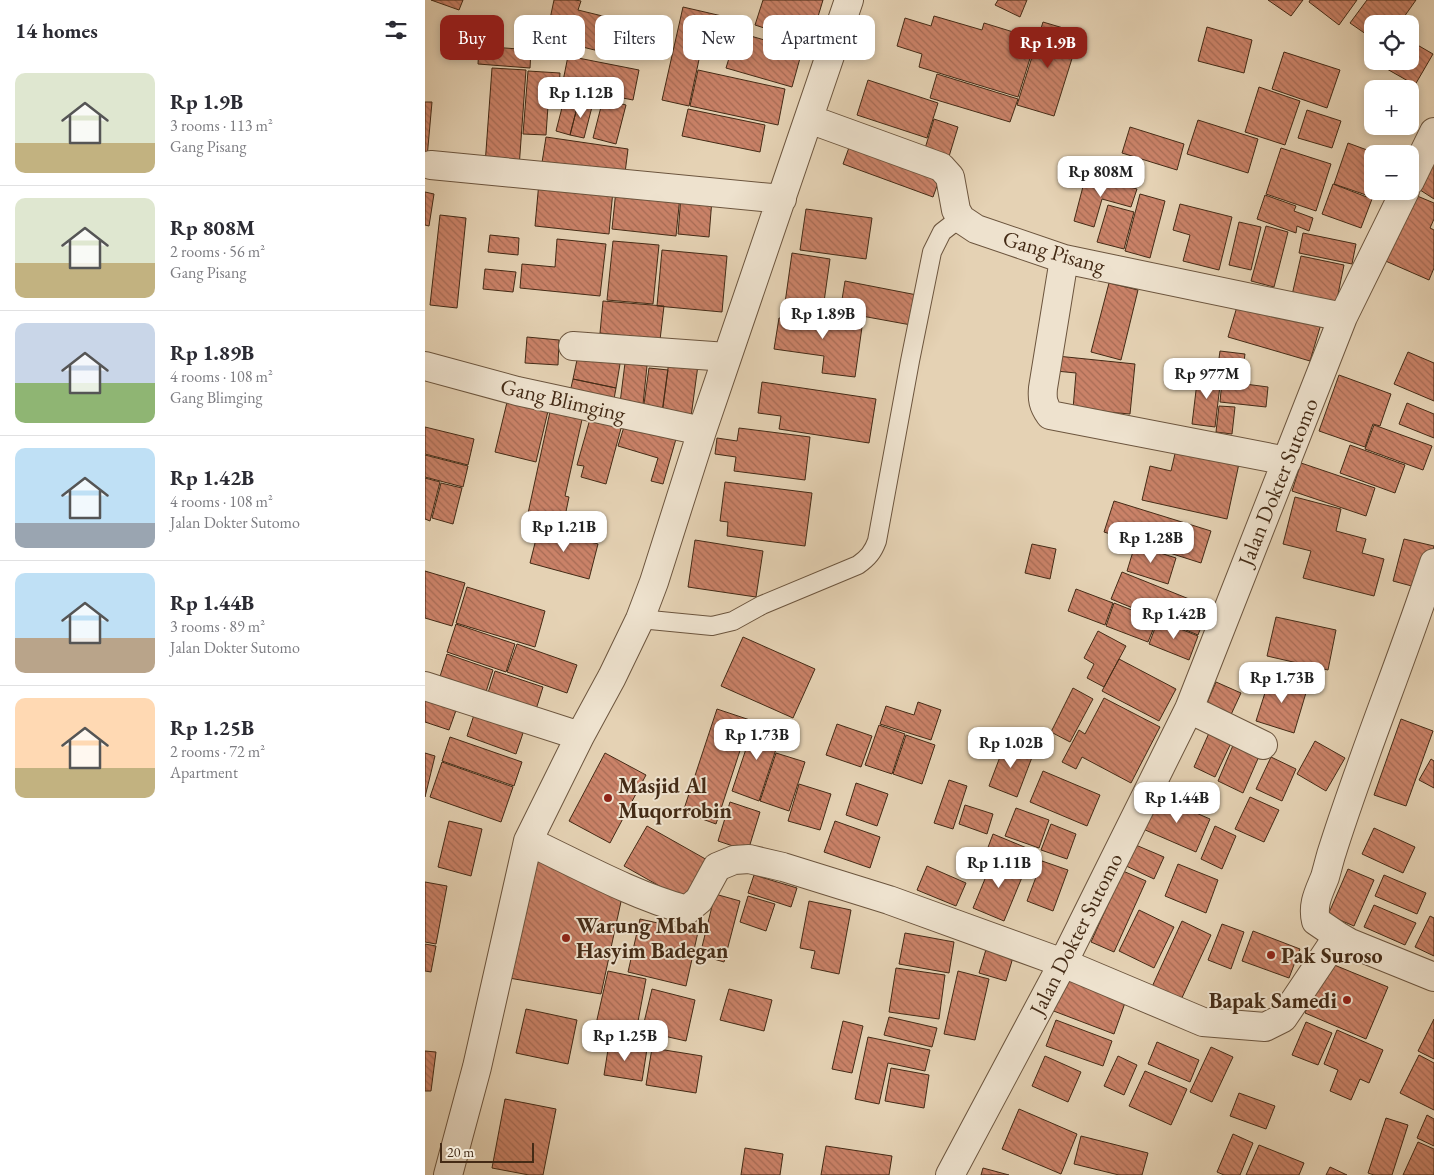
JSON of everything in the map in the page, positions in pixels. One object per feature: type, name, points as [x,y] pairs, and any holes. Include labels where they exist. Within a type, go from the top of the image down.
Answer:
[{"type":"street","points":[[448,1175],[477,1067],[528,841],[640,619],[849,0]]},
{"type":"street","points":[[809,119],[941,167],[950,177],[957,210],[961,219]]},
{"type":"street","points":[[1419,163],[1434,132]]},
{"type":"street","points":[[431,165],[782,199]]},
{"type":"street","name":"Jalan Dokter Sutomo","points":[[949,1175],[1063,963],[1189,709],[1343,317],[1401,200]]},
{"type":"street","name":"Gang Pisang","points":[[961,219],[976,229],[1064,259],[1343,317]]},
{"type":"street","points":[[1064,259],[1043,388],[1042,400],[1044,407],[1050,415],[1287,462]]},
{"type":"street","points":[[573,346],[727,357]]},
{"type":"street","name":"Gang Blimging","points":[[425,366],[517,391],[702,431]]},
{"type":"street","points":[[1434,563],[1349,798],[1314,907],[1316,921],[1338,936],[1350,943],[1434,977]]},
{"type":"street","points":[[425,686],[580,736]]},
{"type":"street","points":[[1189,709],[1263,745]]},
{"type":"street","points":[[528,841],[641,894],[687,910],[699,900],[717,867],[734,860],[749,859],[783,867],[889,900],[1063,963],[1203,1022],[1265,1027],[1283,1018],[1338,936]]},
{"type":"lane","points":[[640,619],[712,626],[733,622],[762,605],[858,565],[874,551],[932,252],[942,232],[961,219]]},
{"type":"building","points":[[431,0],[463,0],[459,10]]},
{"type":"building","points":[[554,0],[581,1],[578,10],[598,15],[595,15],[595,50],[585,48],[585,15],[551,15]]},
{"type":"building","points":[[763,0],[823,0],[818,15],[763,15],[763,28],[755,25]]},
{"type":"building","points":[[998,0],[1027,0],[1020,17],[995,5]]},
{"type":"building","points":[[1268,0],[1303,0],[1291,16]]},
{"type":"building","points":[[1310,0],[1357,0],[1339,25],[1309,2]]},
{"type":"building","points":[[1367,0],[1416,0],[1405,15],[1364,15],[1364,33],[1350,23]]},
{"type":"building","points":[[683,7],[718,15],[683,15],[683,60],[699,60],[689,106],[662,100],[671,60],[673,60],[673,51]]},
{"type":"building","points":[[934,16],[982,30],[984,23],[1036,39],[1018,97],[919,67],[922,54],[897,46],[905,18],[931,26]]},
{"type":"building","points":[[1043,22],[1080,33],[1054,116],[1017,105]]},
{"type":"building","points":[[1207,27],[1252,40],[1244,73],[1198,61]]},
{"type":"building","points":[[753,37],[763,40],[763,60],[800,60],[792,87],[726,68],[728,60],[753,60]]},
{"type":"building","points":[[1419,46],[1433,54],[1418,80],[1406,80],[1389,70],[1419,70]]},
{"type":"building","points":[[504,48],[514,49],[514,60],[530,60],[530,68],[478,64],[478,60],[504,60]]},
{"type":"building","points":[[1284,52],[1340,70],[1327,108],[1272,89]]},
{"type":"building","points":[[585,59],[639,70],[633,100],[562,86],[567,60]]},
{"type":"building","points":[[492,68],[526,70],[519,168],[485,165]]},
{"type":"building","points":[[698,70],[785,89],[778,125],[690,106]]},
{"type":"building","points":[[528,71],[560,73],[558,106],[548,106],[546,135],[523,134]]},
{"type":"building","points":[[937,74],[1018,99],[1010,122],[930,98]]},
{"type":"building","points":[[868,80],[938,103],[927,138],[857,115]]},
{"type":"building","points":[[1259,87],[1300,101],[1285,145],[1245,132]]},
{"type":"building","points":[[565,96],[579,100],[570,135],[556,131]]},
{"type":"building","points":[[603,99],[626,105],[616,144],[593,138]]},
{"type":"building","points":[[579,100],[593,103],[584,138],[570,135]]},
{"type":"building","points":[[425,102],[432,102],[427,158],[425,158]]},
{"type":"building","points":[[688,109],[765,125],[760,152],[682,136]]},
{"type":"building","points":[[1307,110],[1341,121],[1332,148],[1298,138]]},
{"type":"building","points":[[934,119],[958,127],[947,163],[923,155]]},
{"type":"building","points":[[1198,120],[1258,139],[1248,173],[1187,154]]},
{"type":"building","points":[[1130,127],[1184,144],[1177,170],[1122,153]]},
{"type":"building","points":[[546,137],[628,149],[624,181],[541,169]]},
{"type":"building","points":[[851,142],[941,175],[933,197],[843,164]]},
{"type":"building","points":[[1348,143],[1364,149],[1364,194],[1334,184]]},
{"type":"building","points":[[1281,148],[1331,164],[1316,211],[1266,194]]},
{"type":"building","points":[[1434,155],[1434,199],[1419,189],[1419,178]]},
{"type":"building","points":[[1086,175],[1137,189],[1131,207],[1102,199],[1094,227],[1074,221]]},
{"type":"building","points":[[539,182],[613,190],[609,234],[535,226]]},
{"type":"building","points":[[1333,184],[1364,196],[1364,200],[1372,200],[1361,228],[1322,214]]},
{"type":"building","points":[[616,190],[680,196],[676,236],[612,229]]},
{"type":"building","points":[[425,192],[434,194],[429,226],[425,225]]},
{"type":"building","points":[[1140,194],[1165,201],[1150,258],[1125,251]]},
{"type":"building","points":[[1265,195],[1296,206],[1294,211],[1313,218],[1309,231],[1297,226],[1296,233],[1257,219]]},
{"type":"building","points":[[681,196],[712,199],[709,237],[678,234]]},
{"type":"building","points":[[1419,197],[1434,203],[1434,219],[1430,228],[1434,230],[1434,268],[1429,280],[1381,259],[1407,200],[1419,200]]},
{"type":"building","points":[[1180,204],[1232,217],[1219,270],[1183,261],[1190,235],[1173,230]]},
{"type":"building","points":[[1108,205],[1134,212],[1124,249],[1097,242]]},
{"type":"building","points":[[806,209],[872,218],[866,259],[800,250]]},
{"type":"building","points":[[440,215],[466,218],[457,308],[430,305]]},
{"type":"building","points":[[1239,222],[1261,227],[1251,270],[1229,265]]},
{"type":"building","points":[[1266,226],[1288,232],[1274,287],[1251,281]]},
{"type":"building","points":[[1303,233],[1356,244],[1352,264],[1299,253]]},
{"type":"building","points":[[490,235],[519,238],[518,255],[488,252]]},
{"type":"building","points":[[557,239],[606,244],[600,296],[520,288],[522,264],[555,267]]},
{"type":"building","points":[[613,241],[659,245],[653,304],[607,300]]},
{"type":"building","points":[[662,250],[727,256],[722,312],[657,306]]},
{"type":"building","points":[[792,253],[830,259],[823,309],[785,303]]},
{"type":"building","points":[[1301,256],[1344,265],[1336,304],[1292,295]]},
{"type":"building","points":[[485,269],[516,272],[513,292],[483,289]]},
{"type":"building","points":[[845,281],[917,295],[911,325],[840,312]]},
{"type":"building","points":[[1109,283],[1138,290],[1121,360],[1091,352]]},
{"type":"building","points":[[1239,300],[1321,324],[1310,361],[1228,337]]},
{"type":"building","points":[[603,301],[664,306],[660,340],[600,333]]},
{"type":"building","points":[[794,311],[863,320],[855,377],[822,373],[824,356],[774,349],[779,318],[793,320]]},
{"type":"building","points":[[527,337],[559,340],[558,365],[525,363]]},
{"type":"building","points":[[1220,351],[1245,354],[1242,376],[1217,373]]},
{"type":"building","points":[[1408,352],[1434,363],[1434,401],[1394,384]]},
{"type":"building","points":[[578,355],[620,364],[616,388],[573,379]]},
{"type":"building","points":[[1057,356],[1135,364],[1130,414],[1073,409],[1076,373],[1056,371]]},
{"type":"building","points":[[669,361],[698,365],[691,417],[662,413]]},
{"type":"building","points":[[625,363],[647,366],[642,414],[619,411]]},
{"type":"building","points":[[649,368],[668,370],[662,414],[643,411]]},
{"type":"building","points":[[1198,374],[1221,377],[1215,427],[1192,424]]},
{"type":"building","points":[[1339,375],[1391,394],[1380,426],[1373,424],[1365,447],[1319,431]]},
{"type":"building","points":[[573,379],[616,388],[612,410],[568,401]]},
{"type":"building","points":[[1222,381],[1268,387],[1266,407],[1220,402]]},
{"type":"building","points":[[762,382],[876,399],[869,443],[779,429],[781,416],[758,413]]},
{"type":"building","points":[[508,398],[549,407],[536,462],[495,452]]},
{"type":"building","points":[[1407,403],[1434,414],[1434,438],[1399,424]]},
{"type":"building","points":[[1219,406],[1235,407],[1232,434],[1216,432]]},
{"type":"building","points":[[551,407],[583,415],[565,496],[569,497],[563,526],[527,518]]},
{"type":"building","points":[[592,412],[623,421],[606,484],[581,477],[584,466],[577,465]]},
{"type":"building","points":[[627,417],[678,432],[663,484],[651,481],[658,458],[618,446]]},
{"type":"building","points":[[1374,425],[1432,446],[1423,470],[1365,449]]},
{"type":"building","points":[[425,427],[474,439],[468,465],[425,454]]},
{"type":"building","points":[[739,428],[810,437],[805,480],[734,471],[736,457],[715,454],[717,438],[737,441]]},
{"type":"building","points":[[1177,445],[1240,459],[1227,519],[1142,500],[1150,466],[1171,471]]},
{"type":"building","points":[[1350,445],[1405,465],[1395,493],[1340,473]]},
{"type":"building","points":[[425,455],[468,466],[463,487],[425,477]]},
{"type":"building","points":[[1301,463],[1375,488],[1366,516],[1292,491]]},
{"type":"building","points":[[425,478],[440,482],[430,521],[425,519]]},
{"type":"building","points":[[725,482],[812,493],[805,546],[727,536],[728,522],[720,521]]},
{"type":"building","points":[[441,483],[462,488],[453,524],[432,518]]},
{"type":"building","points":[[1295,497],[1341,509],[1336,531],[1366,539],[1362,553],[1384,559],[1374,596],[1303,578],[1311,551],[1283,544]]},
{"type":"building","points":[[1114,501],[1211,531],[1201,563],[1104,532]]},
{"type":"building","points":[[539,527],[598,544],[589,579],[530,563]]},
{"type":"building","points":[[1404,539],[1434,546],[1423,589],[1393,581]]},
{"type":"building","points":[[695,540],[763,551],[756,597],[688,587]]},
{"type":"building","points":[[1032,544],[1056,549],[1050,579],[1025,573]]},
{"type":"building","points":[[1135,545],[1176,558],[1168,584],[1127,571]]},
{"type":"building","points":[[425,571],[465,583],[452,626],[425,618]]},
{"type":"building","points":[[1122,572],[1209,607],[1198,635],[1111,599]]},
{"type":"building","points":[[467,587],[545,611],[535,647],[456,623]]},
{"type":"building","points":[[1076,589],[1113,603],[1105,625],[1068,611]]},
{"type":"building","points":[[1114,603],[1157,620],[1148,642],[1106,626]]},
{"type":"building","points":[[1276,617],[1336,630],[1328,670],[1267,656]]},
{"type":"building","points":[[1158,620],[1198,636],[1189,660],[1149,644]]},
{"type":"building","points":[[456,624],[515,644],[506,672],[447,652]]},
{"type":"building","points":[[1098,631],[1126,646],[1104,687],[1087,678],[1094,664],[1084,658]]},
{"type":"building","points":[[743,637],[815,669],[793,718],[721,686]]},
{"type":"building","points":[[517,644],[577,665],[567,693],[507,672]]},
{"type":"building","points":[[447,654],[493,670],[484,698],[438,683]]},
{"type":"building","points":[[1119,659],[1176,689],[1159,721],[1102,691]]},
{"type":"building","points":[[495,671],[543,687],[534,716],[486,699]]},
{"type":"building","points":[[1271,674],[1308,686],[1294,733],[1256,721]]},
{"type":"building","points":[[1216,682],[1241,693],[1229,719],[1205,708]]},
{"type":"building","points":[[1073,688],[1093,699],[1070,742],[1051,732]]},
{"type":"building","points":[[425,690],[459,702],[449,730],[425,722]]},
{"type":"building","points":[[1104,698],[1160,727],[1131,783],[1082,757],[1076,769],[1062,762],[1079,730],[1085,734]]},
{"type":"building","points":[[918,702],[941,710],[931,740],[880,724],[886,706],[914,715]]},
{"type":"building","points":[[477,706],[526,724],[516,754],[467,736]]},
{"type":"building","points":[[717,709],[750,720],[716,824],[683,812]]},
{"type":"building","points":[[1401,719],[1433,731],[1406,806],[1374,795]]},
{"type":"building","points":[[755,722],[782,731],[759,801],[732,791]]},
{"type":"building","points":[[837,724],[872,736],[861,767],[826,755]]},
{"type":"building","points":[[879,725],[905,734],[892,774],[865,765]]},
{"type":"building","points":[[1209,733],[1231,743],[1215,777],[1194,767]]},
{"type":"building","points":[[906,735],[935,745],[922,784],[893,774]]},
{"type":"building","points":[[450,737],[522,762],[514,786],[442,761]]},
{"type":"building","points":[[1006,741],[1034,752],[1017,797],[989,786]]},
{"type":"building","points":[[1315,741],[1345,758],[1326,791],[1297,774]]},
{"type":"building","points":[[1234,743],[1260,754],[1243,793],[1218,781]]},
{"type":"building","points":[[425,753],[435,756],[425,797]]},
{"type":"building","name":"Masjid Al Muqorrobin","points":[[605,753],[646,775],[610,843],[569,821]]},
{"type":"building","points":[[776,753],[805,762],[789,811],[760,801]]},
{"type":"building","points":[[1271,757],[1296,769],[1282,801],[1256,789]]},
{"type":"building","points":[[1431,759],[1434,761],[1434,788],[1419,780]]},
{"type":"building","points":[[442,762],[513,787],[501,822],[430,797]]},
{"type":"building","points":[[1043,771],[1100,795],[1087,826],[1030,802]]},
{"type":"building","points":[[949,780],[967,786],[953,829],[934,823]]},
{"type":"building","points":[[856,783],[888,794],[877,826],[846,815]]},
{"type":"building","points":[[799,784],[831,794],[820,830],[788,821]]},
{"type":"building","points":[[1157,796],[1210,819],[1196,852],[1143,829]]},
{"type":"building","points":[[1250,797],[1279,810],[1264,842],[1235,829]]},
{"type":"building","points":[[730,802],[760,812],[748,851],[718,841]]},
{"type":"building","points":[[965,805],[993,814],[987,834],[959,824]]},
{"type":"building","points":[[1016,808],[1049,820],[1039,848],[1005,836]]},
{"type":"building","points":[[449,821],[482,829],[471,876],[438,867]]},
{"type":"building","points":[[835,821],[880,837],[870,868],[824,852]]},
{"type":"building","points":[[1051,824],[1076,834],[1067,859],[1041,850]]},
{"type":"building","points":[[647,826],[709,861],[686,901],[624,866]]},
{"type":"building","points":[[1215,826],[1236,836],[1222,869],[1201,859]]},
{"type":"building","points":[[1374,828],[1415,847],[1403,873],[1362,854]]},
{"type":"building","points":[[993,834],[1034,851],[1027,867],[987,850]]},
{"type":"building","points":[[1131,843],[1164,857],[1154,879],[1122,864]]},
{"type":"building","points":[[994,857],[1025,870],[1004,921],[973,908]]},
{"type":"building","name":"Warung Mbah Hasyim Badegan","points":[[536,860],[622,897],[601,994],[509,978]]},
{"type":"building","points":[[1042,861],[1068,870],[1053,911],[1027,901]]},
{"type":"building","points":[[1178,864],[1218,880],[1206,913],[1165,896]]},
{"type":"building","points":[[927,866],[966,883],[956,906],[917,890]]},
{"type":"building","points":[[1348,869],[1374,880],[1354,926],[1328,915]]},
{"type":"building","points":[[1123,871],[1146,881],[1114,952],[1091,942]]},
{"type":"building","points":[[754,875],[797,888],[791,907],[748,893]]},
{"type":"building","points":[[1384,875],[1426,893],[1417,914],[1375,896]]},
{"type":"building","points":[[425,882],[447,886],[436,944],[425,942]]},
{"type":"building","points":[[715,894],[740,901],[724,962],[700,955]]},
{"type":"building","points":[[748,896],[775,904],[766,931],[740,922]]},
{"type":"building","points":[[809,901],[851,910],[839,974],[811,968],[815,951],[800,948]]},
{"type":"building","points":[[1374,905],[1416,923],[1405,945],[1364,927]]},
{"type":"building","points":[[1139,910],[1174,927],[1154,968],[1119,951]]},
{"type":"building","points":[[1430,916],[1434,918],[1434,956],[1415,947]]},
{"type":"building","points":[[640,919],[698,932],[686,986],[628,972]]},
{"type":"building","points":[[1182,921],[1211,935],[1180,1002],[1151,989]]},
{"type":"building","points":[[1222,924],[1244,932],[1231,969],[1208,960]]},
{"type":"building","name":"Pak Suroso","points":[[1253,931],[1300,949],[1289,978],[1242,961]]},
{"type":"building","points":[[905,933],[954,942],[949,973],[899,964]]},
{"type":"building","points":[[425,944],[436,946],[431,972],[425,971]]},
{"type":"building","points":[[987,946],[1014,954],[1006,981],[979,973]]},
{"type":"building","name":"Bapak Samedi","points":[[1327,962],[1388,987],[1366,1039],[1305,1013]]},
{"type":"building","points":[[896,968],[945,975],[939,1019],[889,1012]]},
{"type":"building","points":[[608,971],[646,979],[636,1032],[596,1024]]},
{"type":"building","points":[[958,971],[989,979],[975,1040],[944,1034]]},
{"type":"building","points":[[1063,976],[1126,1000],[1114,1034],[1051,1010]]},
{"type":"building","points":[[652,989],[695,1000],[686,1041],[642,1031]]},
{"type":"building","points":[[729,989],[772,1000],[764,1031],[720,1020]]},
{"type":"building","points":[[526,1009],[577,1020],[568,1064],[516,1053]]},
{"type":"building","points":[[889,1017],[937,1028],[932,1047],[884,1035]]},
{"type":"building","points":[[1434,1019],[1434,1059],[1418,1051]]},
{"type":"building","points":[[1056,1020],[1112,1041],[1103,1066],[1046,1046]]},
{"type":"building","points":[[843,1021],[863,1026],[852,1073],[832,1069]]},
{"type":"building","points":[[1306,1022],[1332,1033],[1318,1065],[1292,1055]]},
{"type":"building","points":[[1337,1030],[1383,1050],[1369,1083],[1360,1079],[1351,1100],[1330,1091],[1338,1070],[1324,1064]]},
{"type":"building","points":[[868,1037],[930,1050],[925,1071],[888,1063],[879,1104],[855,1099]]},
{"type":"building","points":[[1157,1042],[1199,1060],[1190,1082],[1148,1064]]},
{"type":"building","points":[[609,1043],[647,1049],[642,1081],[604,1075]]},
{"type":"building","points":[[1211,1047],[1233,1057],[1212,1102],[1190,1092]]},
{"type":"building","points":[[652,1048],[702,1056],[696,1093],[646,1085]]},
{"type":"building","points":[[425,1051],[436,1052],[431,1091],[425,1091]]},
{"type":"building","points":[[1419,1055],[1434,1063],[1434,1110],[1400,1093]]},
{"type":"building","points":[[1045,1056],[1081,1072],[1068,1102],[1032,1086]]},
{"type":"building","points":[[1118,1056],[1137,1065],[1124,1095],[1104,1086]]},
{"type":"building","points":[[891,1068],[929,1075],[924,1108],[885,1101]]},
{"type":"building","points":[[1145,1071],[1187,1089],[1171,1125],[1129,1106]]},
{"type":"building","points":[[1239,1093],[1275,1106],[1266,1129],[1230,1116]]},
{"type":"building","points":[[505,1099],[556,1109],[543,1175],[529,1175],[492,1168]]},
{"type":"building","points":[[1019,1109],[1077,1134],[1061,1174],[1002,1149]]},
{"type":"building","points":[[1427,1115],[1434,1119],[1434,1146],[1417,1138]]},
{"type":"building","points":[[1386,1118],[1408,1125],[1392,1175],[1374,1175],[1368,1173]]},
{"type":"building","points":[[1233,1134],[1253,1143],[1240,1175],[1224,1175],[1217,1172]]},
{"type":"building","points":[[1081,1136],[1148,1153],[1142,1175],[1119,1175],[1074,1164]]},
{"type":"building","points":[[1418,1142],[1434,1149],[1434,1175],[1403,1175]]},
{"type":"building","points":[[1259,1145],[1304,1163],[1299,1175],[1246,1175]]},
{"type":"building","points":[[826,1146],[892,1156],[889,1175],[821,1175]]},
{"type":"building","points":[[745,1148],[783,1154],[780,1175],[741,1175]]},
{"type":"building","points":[[1330,1167],[1347,1175],[1326,1175]]},
{"type":"building","points":[[983,1168],[1009,1175],[981,1175]]},
{"type":"place","name":"Masjid Al Muqorrobin","points":[[608,798]]},
{"type":"place","name":"Warung Mbah Hasyim Badegan","points":[[566,938]]},
{"type":"place","name":"Pak Suroso","points":[[1271,955]]},
{"type":"place","name":"Bapak Samedi","points":[[1347,1000]]}]
